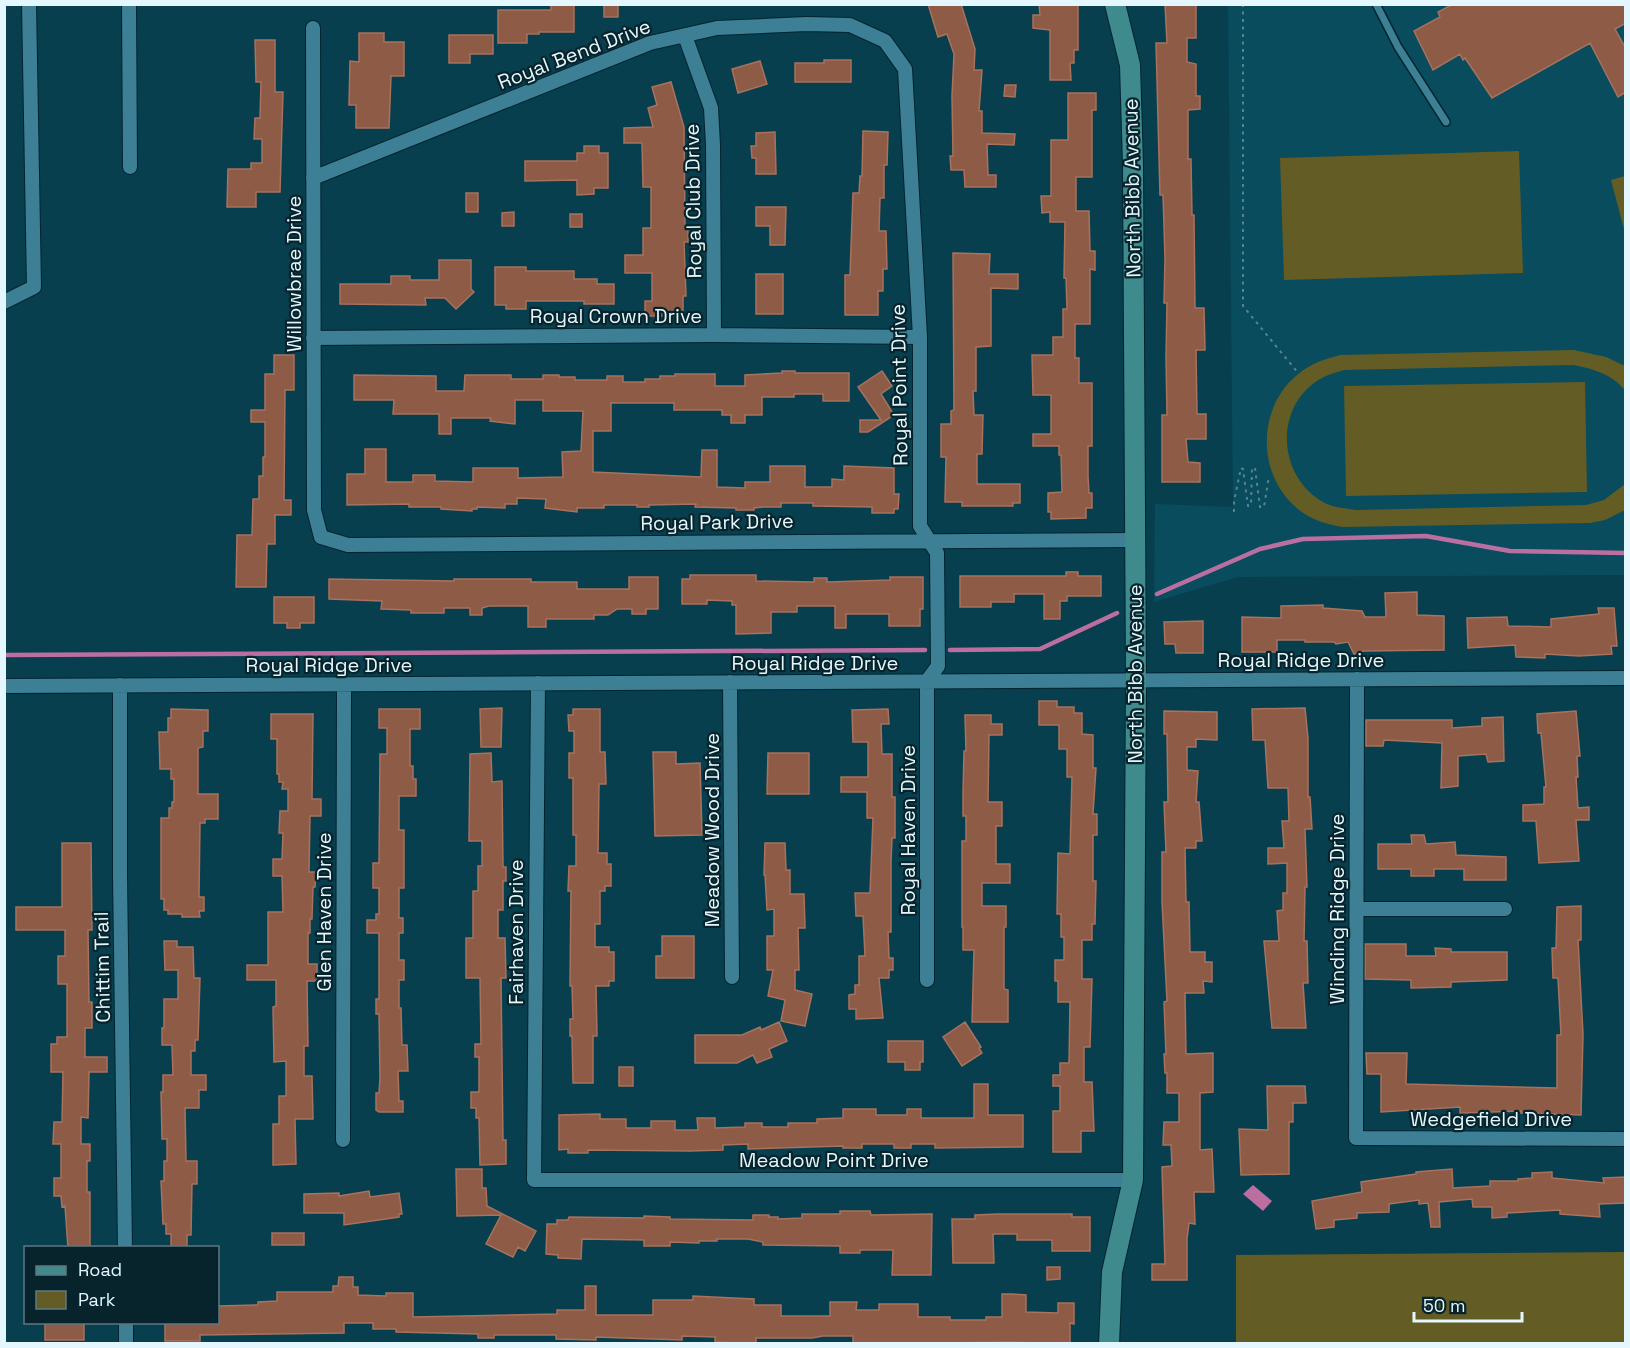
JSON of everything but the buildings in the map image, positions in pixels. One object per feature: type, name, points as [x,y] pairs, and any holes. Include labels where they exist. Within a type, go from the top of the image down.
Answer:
[{"type":"main road","name":"North Bibb Avenue","points":[[1109,1344],[1112,1272],[1133,1180],[1136,681],[1133,165],[1130,64],[1115,4]]},
{"type":"street","points":[[4,302],[34,287],[28,4]]},
{"type":"street","points":[[129,4],[130,167]]},
{"type":"street","name":"Royal Bend Drive","points":[[313,178],[650,42],[717,28],[806,24],[850,25],[885,41],[905,69],[905,81]]},
{"type":"street","name":"Willowbrae Drive","points":[[313,28],[314,510],[316,519]]},
{"type":"street","name":"Royal Club Drive","points":[[685,36],[711,108],[714,335]]},
{"type":"street","name":"Royal Point Drive","points":[[905,81],[920,337],[920,526],[937,554],[938,666],[927,681]]},
{"type":"street","name":"Royal Crown Drive","points":[[313,338],[714,335],[920,337]]},
{"type":"street","name":"Royal Park Drive","points":[[316,519],[321,537],[348,545],[1134,540]]},
{"type":"street","name":"Royal Ridge Drive","points":[[4,686],[1626,678]]},
{"type":"street","name":"Winding Ridge Drive","points":[[1356,1138],[1357,679]]},
{"type":"street","name":"Royal Haven Drive","points":[[927,681],[927,980]]},
{"type":"street","name":"Meadow Wood Drive","points":[[730,682],[732,977]]},
{"type":"street","name":"Fairhaven Drive","points":[[534,1180],[538,683]]},
{"type":"street","name":"Glen Haven Drive","points":[[343,1140],[344,684]]},
{"type":"street","name":"Chittim Trail","points":[[120,685],[125,1246]]},
{"type":"street","points":[[1356,909],[1505,909]]},
{"type":"street","name":"Wedgefield Drive","points":[[1356,1138],[1626,1139]]},
{"type":"street","name":"Meadow Point Drive","points":[[534,1180],[1133,1180]]},
{"type":"street","points":[[126,1324],[126,1344]]},
{"type":"lane","points":[[1376,4],[1398,47],[1446,122]]},
{"type":"path","points":[[1243,4],[1243,306],[1299,374]]},
{"type":"path","points":[[1233,511],[1241,468],[1244,469],[1248,506],[1251,505],[1252,468],[1256,468],[1260,507],[1264,507],[1269,476]]},
{"type":"shaded area","points":[[1228,5],[1625,5],[1625,575],[1238,577],[1154,602],[1155,504],[1233,507]]},
{"type":"shaded area","points":[[1253,1185],[1272,1201],[1263,1211],[1243,1194]]},
{"type":"green space","points":[[1519,151],[1523,273],[1284,280],[1280,158]]},
{"type":"green space","points":[[1626,176],[1625,233],[1611,180]]},
{"type":"green space","points":[[1574,350],[1606,357],[1625,366],[1625,390],[1602,373],[1573,365],[1344,370],[1317,381],[1301,396],[1292,411],[1287,446],[1291,463],[1310,492],[1325,503],[1336,507],[1356,510],[1586,505],[1604,500],[1625,484],[1625,510],[1605,520],[1590,523],[1342,527],[1319,521],[1299,510],[1284,494],[1273,476],[1268,456],[1267,435],[1271,415],[1279,396],[1292,379],[1318,362],[1340,355]]},
{"type":"green space","points":[[1585,382],[1587,492],[1346,496],[1344,386]]},
{"type":"green space","points":[[1625,1252],[1625,1343],[1236,1343],[1236,1255]]},
{"type":"waterway","points":[[1157,594],[1260,549],[1303,539],[1426,536],[1510,551],[1626,553]]},
{"type":"waterway","points":[[950,650],[1040,649],[1117,613]]},
{"type":"waterway","points":[[4,655],[925,650]]}]
